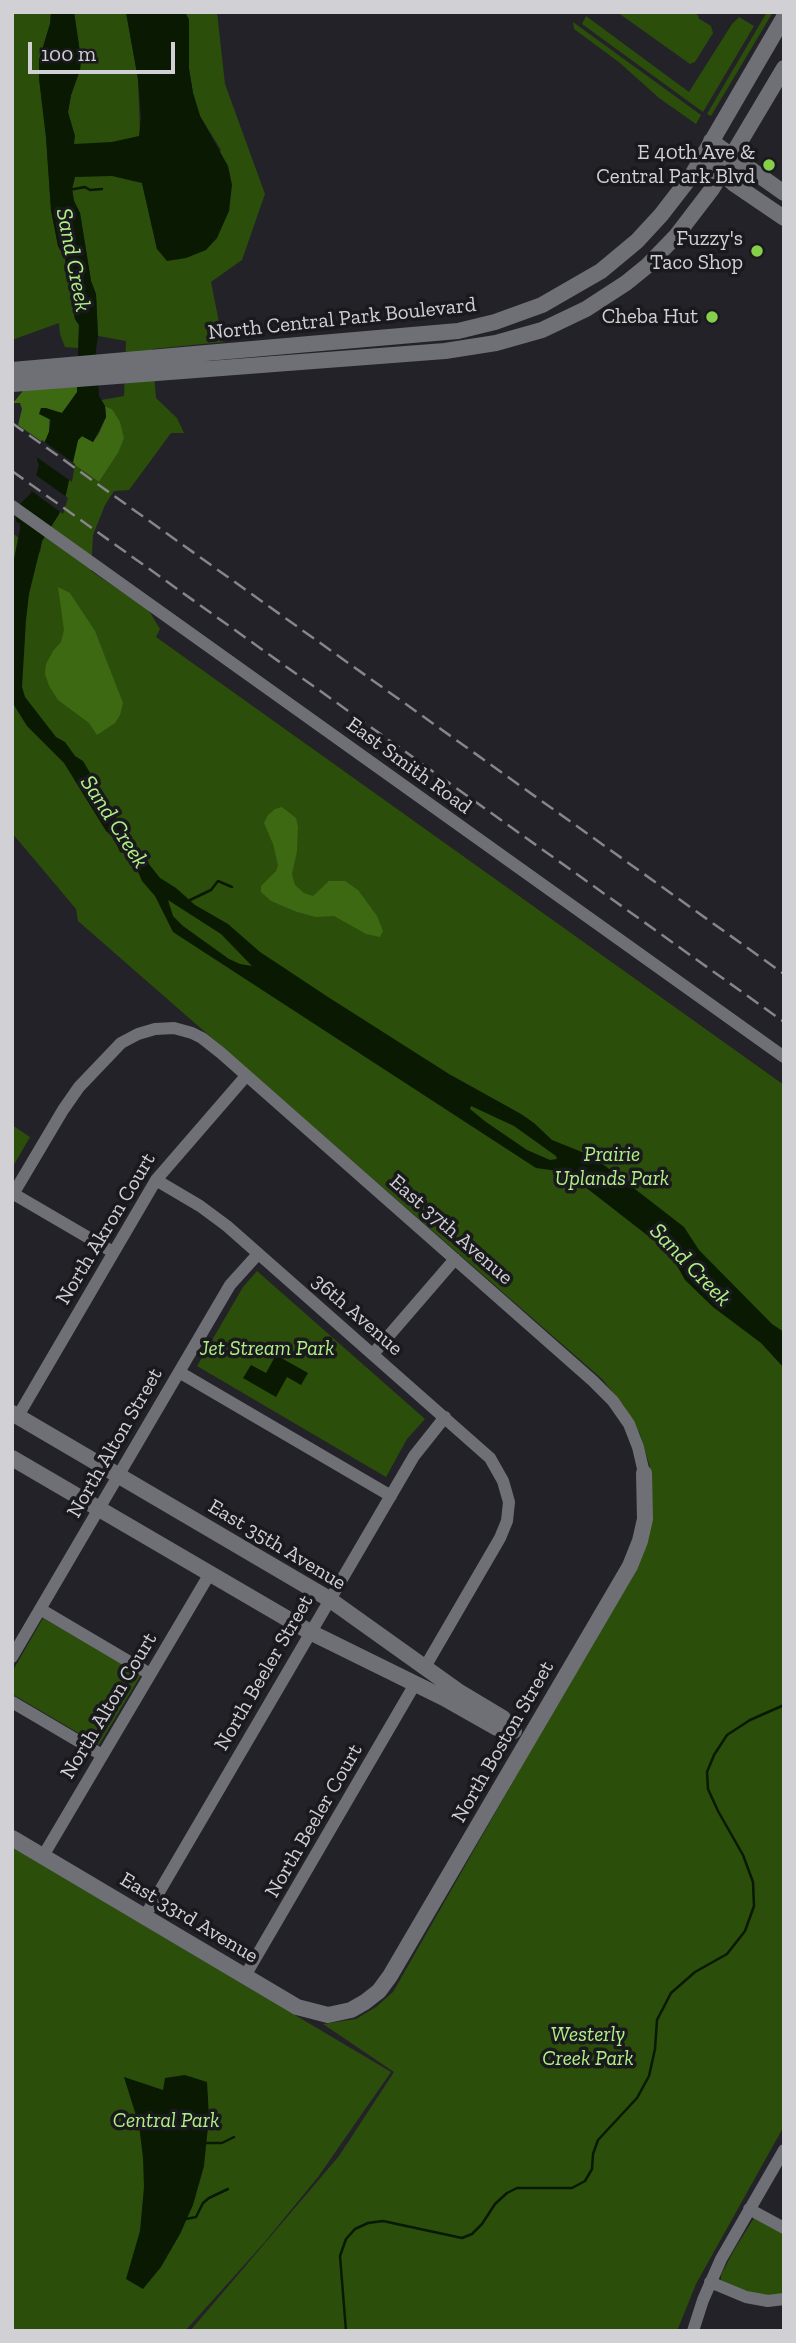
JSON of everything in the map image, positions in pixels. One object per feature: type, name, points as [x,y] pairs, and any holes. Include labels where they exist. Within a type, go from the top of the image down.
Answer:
[{"type":"street","name":"North Central Park Boulevard","points":[[12,384],[458,331],[519,315],[581,285],[621,256],[667,208],[707,148],[784,17]]},
{"type":"street","name":"North Central Park Boulevard","points":[[12,370],[445,351],[487,345],[542,330],[603,299],[647,266],[682,229],[733,156],[784,68]]},
{"type":"street","points":[[707,148],[733,156],[784,192]]},
{"type":"street","points":[[707,148],[722,172],[734,184],[784,218]]},
{"type":"street","name":"East Smith Road","points":[[12,506],[784,1057]]},
{"type":"street","name":"East 37th Avenue","points":[[13,1194],[62,1110],[79,1087],[121,1043],[155,1029],[174,1028],[202,1038],[613,1401],[629,1424],[644,1473]]},
{"type":"street","name":"North Akron Court","points":[[15,1414],[156,1180],[246,1076]]},
{"type":"street","name":"36th Avenue","points":[[156,1180],[210,1213],[258,1254],[490,1458],[503,1481],[509,1502],[507,1521],[500,1538],[425,1667]]},
{"type":"street","points":[[13,1194],[113,1252]]},
{"type":"street","name":"North Alton Street","points":[[12,1657],[230,1286],[258,1254]]},
{"type":"street","points":[[373,1354],[455,1259]]},
{"type":"street","points":[[179,1372],[391,1496]]},
{"type":"street","name":"East 35th Avenue","points":[[15,1414],[329,1599],[458,1691],[503,1718],[509,1728],[528,1739]]},
{"type":"street","name":"North Beeler Street","points":[[145,1916],[414,1455],[445,1417]]},
{"type":"street","name":"East 35th Avenue","points":[[12,1458],[310,1632],[497,1728],[509,1728]]},
{"type":"street","name":"North Boston Street","points":[[351,2010],[379,1991],[390,1976],[630,1566],[645,1519],[644,1473]]},
{"type":"street","name":"North Alton Court","points":[[43,1856],[209,1575]]},
{"type":"street","points":[[40,1609],[150,1674]]},
{"type":"street","name":"North Beeler Court","points":[[245,1976],[415,1684]]},
{"type":"street","points":[[12,1702],[102,1755]]},
{"type":"street","name":"East 33rd Avenue","points":[[12,1838],[298,2007],[328,2015],[351,2010]]},
{"type":"street","points":[[693,2331],[710,2282],[784,2151]]},
{"type":"street","points":[[750,2209],[784,2228]]},
{"type":"street","points":[[710,2282],[746,2297],[768,2301],[784,2300]]},
{"type":"green space","points":[[12,12],[51,12],[39,60],[39,78],[51,210],[58,246],[65,258],[75,319],[79,325],[78,348],[65,347],[59,323],[12,340]]},
{"type":"green space","points":[[74,12],[126,12],[138,79],[142,183],[157,249],[221,150],[200,116],[193,93],[189,69],[189,20],[185,12],[217,12],[225,84],[265,194],[242,260],[211,282],[223,342],[152,349],[156,398],[177,418],[184,433],[171,433],[129,490],[114,491],[93,535],[91,571],[148,609],[160,629],[156,637],[784,1085],[784,2126],[696,2284],[677,2331],[190,2331],[339,2156],[394,2072],[323,2024],[356,2019],[393,1992],[633,1576],[650,1528],[652,1497],[650,1467],[640,1434],[624,1406],[602,1379],[78,921],[76,909],[12,833],[12,533],[40,553],[42,541],[59,514],[72,463],[99,482],[118,453],[112,409],[105,406],[101,400],[124,396],[126,341],[98,336],[96,294],[91,281],[80,213],[72,189],[75,176],[68,112],[81,59]]},
{"type":"green space","points":[[617,12],[693,12],[711,26],[713,33],[695,62],[690,64]]},
{"type":"green space","points":[[767,12],[773,12],[711,116],[707,114]]},
{"type":"green space","points":[[586,16],[689,92],[732,24],[739,17],[754,26],[703,112],[582,24]]},
{"type":"green space","points":[[573,22],[701,115],[696,124],[659,98],[620,63],[574,29]]},
{"type":"green space","points":[[77,383],[77,393],[62,413],[50,411],[49,432],[45,444],[18,425],[22,409],[20,403],[13,403],[27,386]]},
{"type":"green space","points":[[105,406],[112,409],[120,422],[124,438],[118,453],[99,482],[72,463],[78,440],[82,436],[93,442],[99,433],[106,417]]},
{"type":"green space","points":[[58,587],[70,593],[95,631],[123,703],[115,723],[97,735],[89,723],[58,700],[45,674],[46,664],[61,642],[64,630]]},
{"type":"green space","points":[[282,807],[296,818],[298,827],[292,874],[295,885],[304,893],[313,896],[329,881],[345,881],[358,890],[377,916],[383,931],[380,937],[366,934],[334,916],[316,917],[297,912],[271,901],[261,892],[261,886],[276,871],[278,865],[264,823],[268,815]]},
{"type":"green space","points":[[12,1125],[30,1137],[12,1168]]},
{"type":"green space","name":"Jet Stream Park","points":[[257,1271],[425,1419],[407,1439],[386,1477],[197,1366],[243,1287]]},
{"type":"green space","points":[[43,1618],[141,1675],[99,1745],[12,1694],[12,1672]]},
{"type":"green space","name":"Central Park","points":[[12,1847],[391,2072],[318,2177],[264,2243],[185,2331],[12,2331]]},
{"type":"green space","points":[[754,2218],[784,2232],[784,2294],[769,2296],[748,2293],[721,2280],[734,2250]]},
{"type":"water","name":"Sand Creek","points":[[51,12],[74,12],[81,59],[68,112],[75,136],[74,144],[112,142],[139,136],[141,117],[138,79],[126,12],[185,12],[189,20],[189,69],[193,93],[200,116],[228,166],[232,185],[229,211],[217,238],[206,250],[186,258],[167,261],[157,249],[142,183],[112,176],[75,177],[72,189],[74,201],[80,213],[91,281],[96,294],[99,396],[105,406],[106,417],[93,442],[82,436],[78,440],[59,514],[42,541],[29,594],[26,620],[22,687],[25,697],[56,737],[65,742],[75,756],[83,761],[129,839],[160,878],[195,905],[228,924],[260,952],[328,997],[449,1074],[521,1114],[552,1140],[587,1154],[604,1165],[684,1227],[699,1250],[772,1324],[784,1332],[784,1368],[761,1343],[713,1307],[685,1280],[670,1253],[566,1172],[536,1168],[173,932],[155,896],[142,881],[133,860],[120,852],[114,838],[106,831],[64,763],[27,726],[12,702],[12,569],[20,529],[15,509],[31,493],[39,465],[37,459],[49,432],[51,420],[39,414],[41,408],[62,413],[77,392],[79,325],[75,319],[65,258],[58,246],[51,210],[39,78],[39,60]],"holes":[[[168,900],[221,934],[252,966],[229,959],[183,926],[173,916]],[[471,1106],[514,1126],[557,1159],[550,1160],[527,1150],[486,1122],[470,1109]]]},
{"type":"water","points":[[276,1355],[308,1373],[301,1385],[287,1377],[276,1397],[243,1378],[251,1365],[266,1373]]},
{"type":"water","points":[[185,2075],[207,2082],[209,2117],[204,2166],[193,2205],[180,2234],[161,2267],[143,2289],[126,2279],[140,2231],[144,2187],[139,2125],[124,2077],[163,2090],[165,2078]]},
{"type":"pier","points":[[42,440],[75,464],[72,482],[35,456]]},
{"type":"pier","points":[[33,473],[68,498],[63,514],[29,489]]},
{"type":"waterway","points":[[69,190],[85,187],[90,190],[102,189]]},
{"type":"waterway","points":[[188,901],[211,890],[218,881],[232,887]]},
{"type":"waterway","points":[[346,2331],[340,2256],[346,2239],[355,2229],[368,2223],[383,2221],[462,2238],[472,2234],[495,2204],[517,2188],[572,2188],[585,2181],[592,2169],[598,2140],[637,2098],[649,2076],[655,2049],[657,2020],[671,1993],[695,1972],[727,1954],[745,1931],[754,1906],[753,1882],[743,1855],[708,1789],[707,1772],[727,1735],[750,1720],[784,1705]]},
{"type":"waterway","points":[[207,2143],[222,2143],[234,2137]]},
{"type":"waterway","points":[[186,2219],[196,2217],[203,2203],[228,2189]]},
{"type":"railway","points":[[12,423],[784,974]]},
{"type":"railway","points":[[12,471],[784,1022]]},
{"type":"place","name":"E 40th Ave & Central Park Blvd","points":[[769,165]]},
{"type":"place","name":"Fuzzy's Taco Shop","points":[[757,251]]},
{"type":"place","name":"Cheba Hut","points":[[712,317]]},
{"type":"park label","name":"Prairie Uplands Park","points":[[612,1167]]},
{"type":"park label","name":"Westerly Creek Park","points":[[588,2047]]}]
